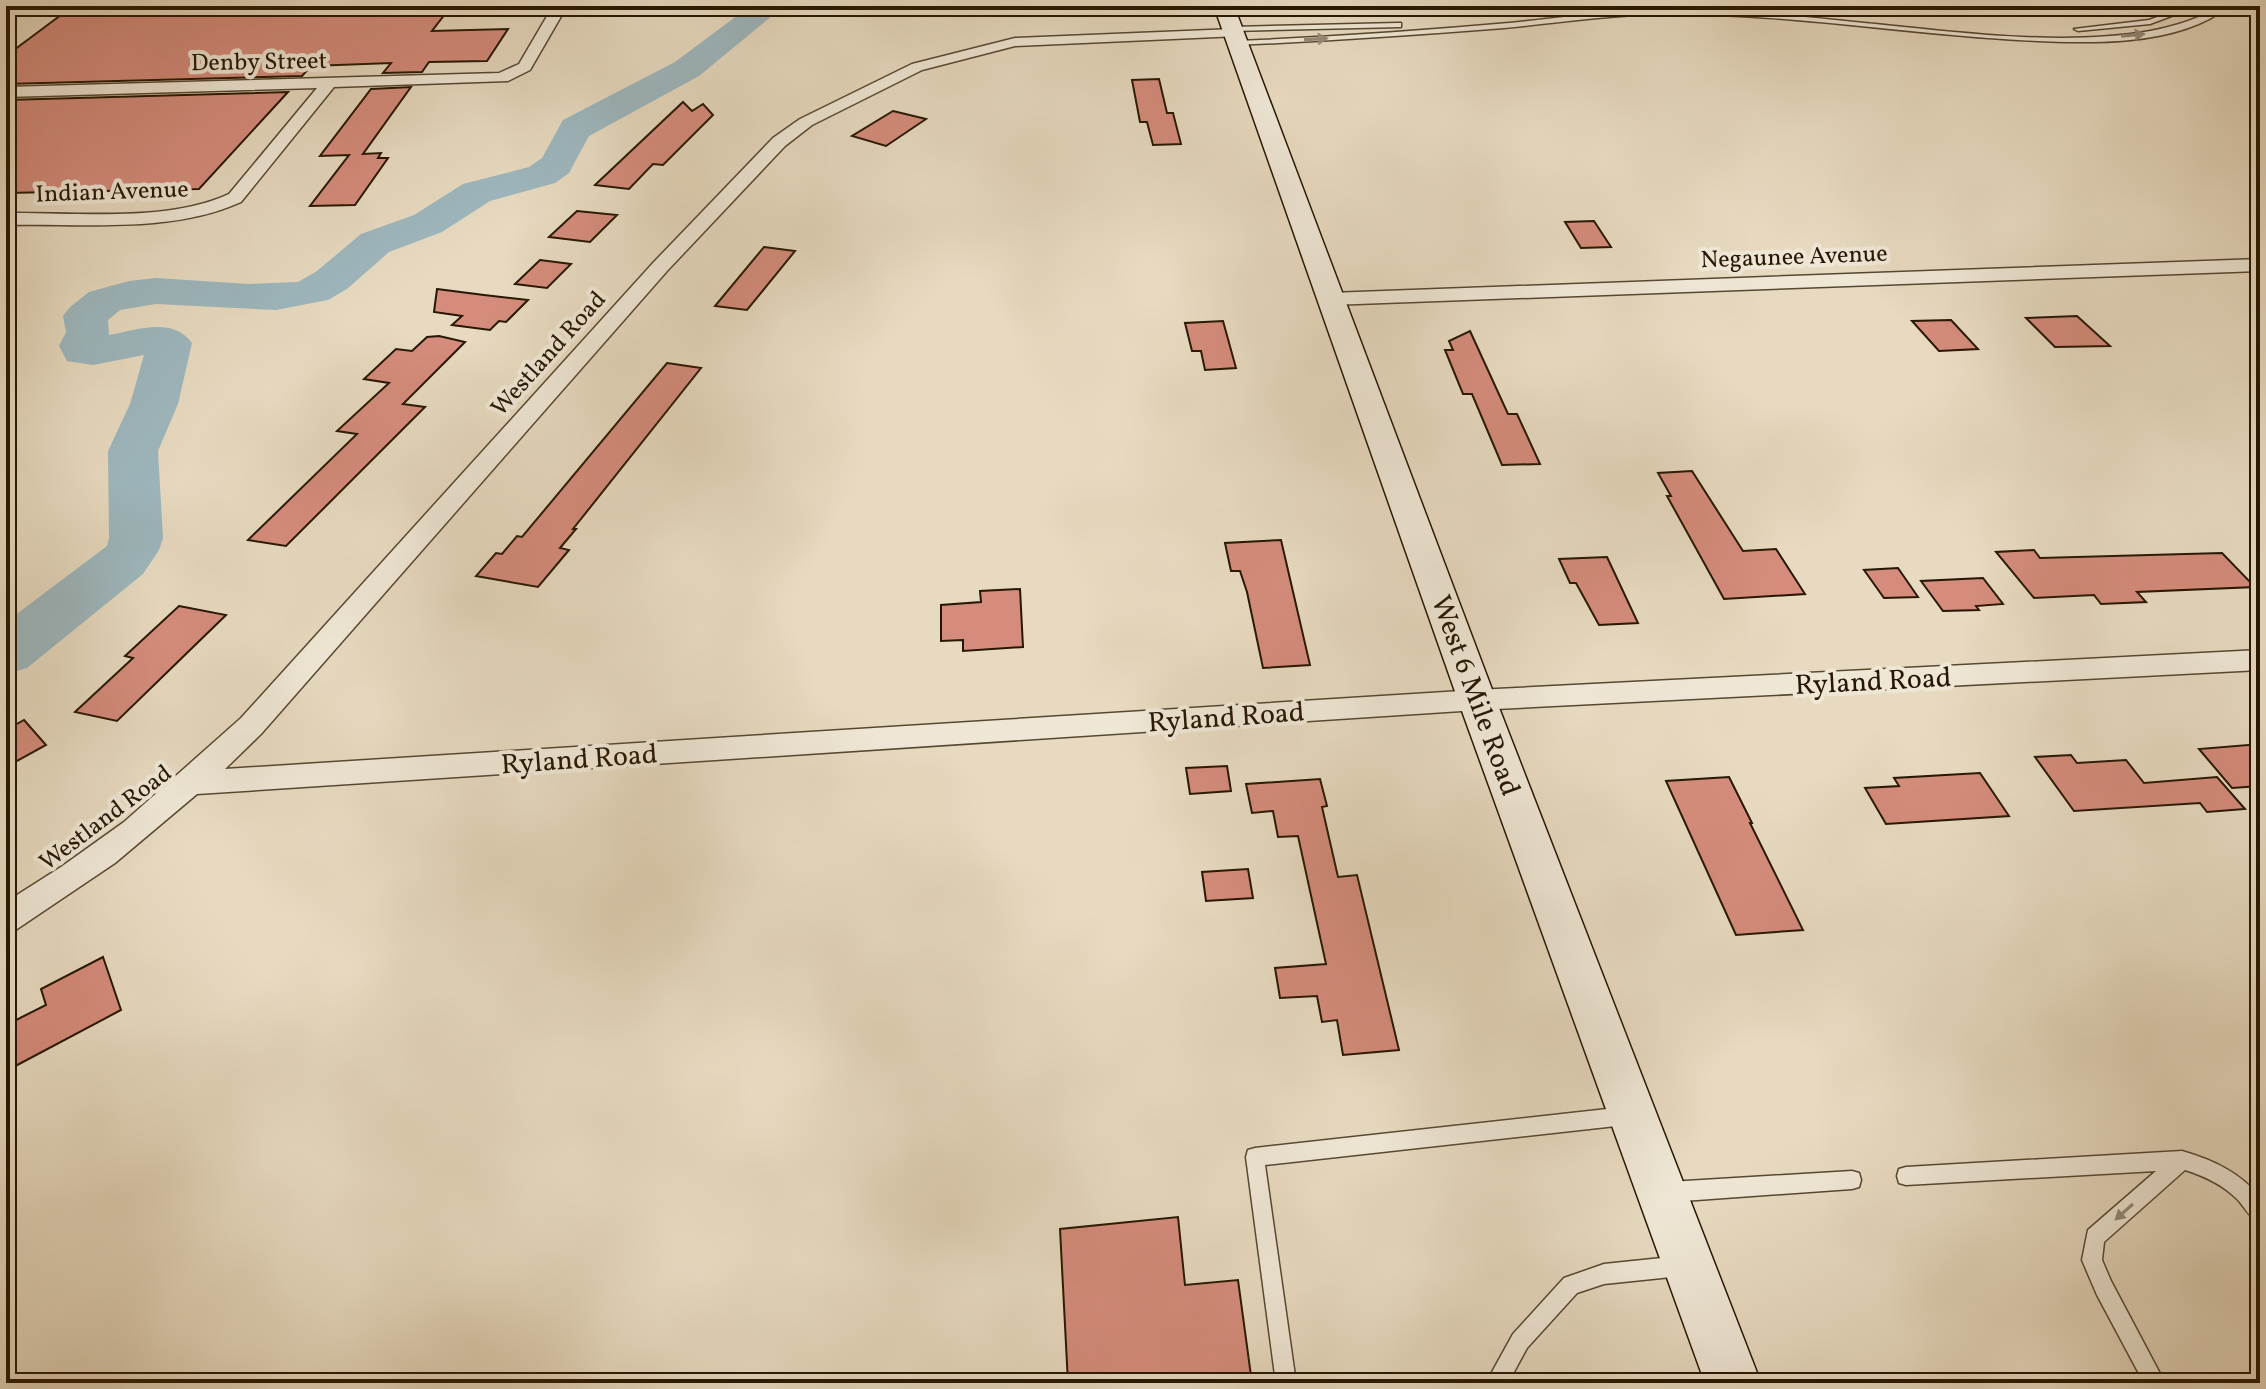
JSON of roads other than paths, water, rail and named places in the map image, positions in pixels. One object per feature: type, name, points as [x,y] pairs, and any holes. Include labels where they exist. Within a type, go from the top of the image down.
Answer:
[{"type":"main road","name":"West 6 Mile Road","points":[[1232,28],[1477,700],[1733,1383]]},
{"type":"street","name":"Denby Street","points":[[6,92],[512,76],[525,67],[560,6]]},
{"type":"street","name":"Westland Road","points":[[6,919],[105,855],[193,783],[251,726],[736,185],[779,142],[806,122],[917,67],[1015,42],[1232,28]]},
{"type":"street","name":"Indian Avenue","points":[[6,219],[187,214],[219,207],[235,198],[329,83]]},
{"type":"street","name":"Negaunee Avenue","points":[[1330,299],[2260,265]]},
{"type":"street","name":"Ryland Road","points":[[193,783],[1477,700],[2260,660]]},
{"type":"lane","points":[[1232,28],[1395,26],[1626,6]]},
{"type":"lane","points":[[1744,6],[1960,26],[2058,30],[2150,22],[2194,6]]},
{"type":"lane","points":[[1232,28],[1400,35],[1658,9],[1738,13],[1979,36],[2084,38],[2149,34],[2188,25],[2225,6]]},
{"type":"lane","points":[[1395,26],[1400,35]]},
{"type":"lane","points":[[1286,1383],[1255,1157],[1633,1115]]},
{"type":"lane","points":[[2155,1383],[2092,1260],[2095,1237],[2182,1160]]},
{"type":"lane","points":[[1906,1176],[2182,1160],[2215,1170],[2245,1191],[2260,1213]]},
{"type":"lane","points":[[1662,1193],[1852,1180]]},
{"type":"lane","points":[[1496,1383],[1520,1341],[1571,1285],[1604,1274],[1690,1266]]},
{"type":"waterway","points":[[6,653],[124,561],[136,538],[133,451],[154,404],[170,343],[163,340],[143,341],[104,350],[83,351],[81,346],[88,332],[85,316],[104,301],[129,293],[186,292],[276,298],[313,291],[332,280],[375,243],[428,224],[463,198],[532,180],[552,169],[576,128],[687,69],[769,6]]}]
